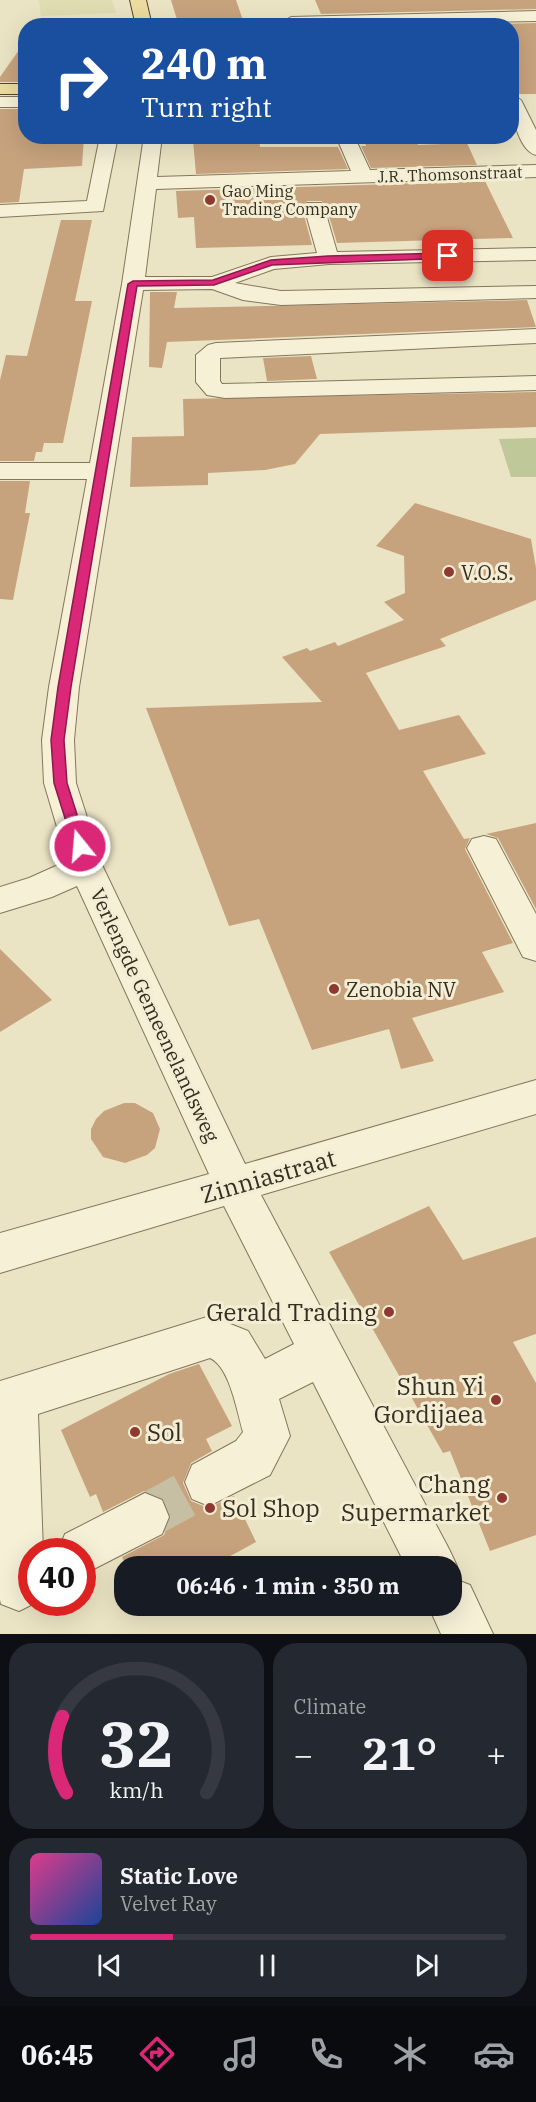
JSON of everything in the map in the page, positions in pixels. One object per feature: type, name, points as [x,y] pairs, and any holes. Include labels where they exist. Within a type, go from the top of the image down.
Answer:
[{"type":"main road","points":[[138,0],[142,18]]},
{"type":"main road","points":[[0,89],[18,89]]},
{"type":"street","points":[[398,0],[411,18]]},
{"type":"street","points":[[284,7],[289,18]]},
{"type":"street","points":[[515,18],[536,16]]},
{"type":"street","points":[[0,102],[18,102]]},
{"type":"street","points":[[519,114],[536,148]]},
{"type":"street","points":[[0,211],[96,207],[108,144]]},
{"type":"street","name":"Verlengde Gemeenelandsweg","points":[[152,144],[133,284],[58,740],[60,783],[86,867],[235,1186],[427,1556]]},
{"type":"street","points":[[349,144],[363,176]]},
{"type":"street","name":"J.R. Thomsonstraat","points":[[148,183],[536,171]]},
{"type":"street","points":[[314,207],[328,258]]},
{"type":"street","points":[[133,284],[214,283],[271,263],[328,258],[527,254],[535,294],[281,298],[243,293],[214,283]]},
{"type":"street","points":[[536,336],[213,351],[208,355],[208,385],[220,391],[536,383]]},
{"type":"street","points":[[347,345],[360,387]]},
{"type":"street","points":[[0,471],[102,471]]},
{"type":"street","points":[[484,848],[536,947]]},
{"type":"street","points":[[0,900],[40,888],[86,867]]},
{"type":"street","name":"Zinniastraat","points":[[0,1253],[536,1097]]},
{"type":"street","points":[[17,1586],[8,1401],[210,1337],[231,1346],[246,1367],[267,1436],[253,1458],[209,1482]]},
{"type":"street","points":[[252,1389],[321,1354]]},
{"type":"street","points":[[96,1543],[145,1517]]},
{"type":"street","points":[[459,1616],[468,1634]]},
{"type":"shaded area","points":[[39,0],[112,0],[116,13],[41,16]]},
{"type":"green space","points":[[536,438],[536,477],[511,477],[499,439]]},
{"type":"building","points":[[171,0],[236,0],[242,18],[177,18]]},
{"type":"building","points":[[315,0],[536,0],[536,9],[321,14]]},
{"type":"building","points":[[519,23],[536,23],[536,94],[519,94]]},
{"type":"building","points":[[18,51],[18,82],[0,82],[0,77]]},
{"type":"building","points":[[0,109],[18,109],[18,144],[84,144],[82,166],[24,169],[19,202],[0,203]]},
{"type":"building","points":[[193,144],[338,147],[348,169],[196,174]]},
{"type":"building","points":[[365,144],[467,144],[477,165],[371,168],[361,146],[366,146]]},
{"type":"building","points":[[485,181],[513,238],[337,243],[326,206],[321,201],[307,201],[302,208],[312,245],[196,248],[194,217],[178,218],[176,191]]},
{"type":"building","points":[[61,220],[92,220],[75,301],[92,301],[63,443],[44,443],[42,452],[36,452],[34,461],[0,461],[0,380],[6,355],[27,356]]},
{"type":"building","points":[[150,292],[177,292],[174,308],[527,300],[536,327],[167,342],[162,368],[149,367]]},
{"type":"building","points":[[311,356],[317,379],[267,381],[263,358]]},
{"type":"building","points":[[536,392],[536,427],[320,434],[295,464],[265,470],[208,473],[208,485],[130,487],[132,437],[184,436],[183,399]]},
{"type":"building","points":[[0,481],[30,481],[25,513],[30,513],[13,600],[0,599]]},
{"type":"building","points":[[415,503],[531,539],[536,568],[536,600],[440,639],[446,646],[366,673],[399,730],[459,715],[486,754],[423,771],[464,839],[470,838],[465,849],[513,943],[482,952],[504,992],[412,1018],[434,1061],[401,1069],[389,1029],[312,1050],[259,919],[229,926],[146,708],[322,702],[282,657],[307,648],[310,651],[335,642],[338,646],[404,620],[384,602],[405,593],[404,556],[376,546]]},
{"type":"building","points":[[536,823],[536,909],[498,838],[486,834]]},
{"type":"building","points":[[0,949],[52,1000],[0,1032]]},
{"type":"building","points":[[124,1103],[135,1103],[153,1113],[160,1129],[155,1148],[147,1155],[125,1163],[103,1157],[91,1139],[91,1129],[96,1119],[104,1111]]},
{"type":"building","points":[[429,1206],[463,1260],[536,1237],[536,1334],[513,1342],[536,1383],[536,1535],[490,1551],[450,1451],[443,1453],[329,1252]]},
{"type":"building","points":[[199,1364],[232,1426],[206,1439],[212,1451],[191,1463],[183,1483],[191,1501],[208,1508],[234,1496],[256,1542],[230,1556],[124,1556],[164,1535],[171,1518],[164,1499],[144,1491],[103,1512],[96,1494],[90,1497],[61,1430],[169,1374]]},
{"type":"tunnel","points":[[145,1517],[209,1482]]},
{"type":"place","name":"Gao Ming Trading Company","points":[[210,200]]},
{"type":"place","name":"V.O.S.","points":[[449,572]]},
{"type":"place","name":"Zenobia NV","points":[[334,989]]},
{"type":"place","name":"Gerald Trading","points":[[389,1312]]},
{"type":"place","name":"Shun Yi Gordijaea","points":[[496,1400]]},
{"type":"place","name":"Sol","points":[[135,1432]]},
{"type":"place","name":"Chang Supermarket","points":[[502,1498]]},
{"type":"place","name":"Sol Shop","points":[[210,1508]]},
{"type":"route","points":[[80,846],[60,783],[58,740],[64,687],[133,284],[214,283],[271,263],[328,258],[448,256]]}]
